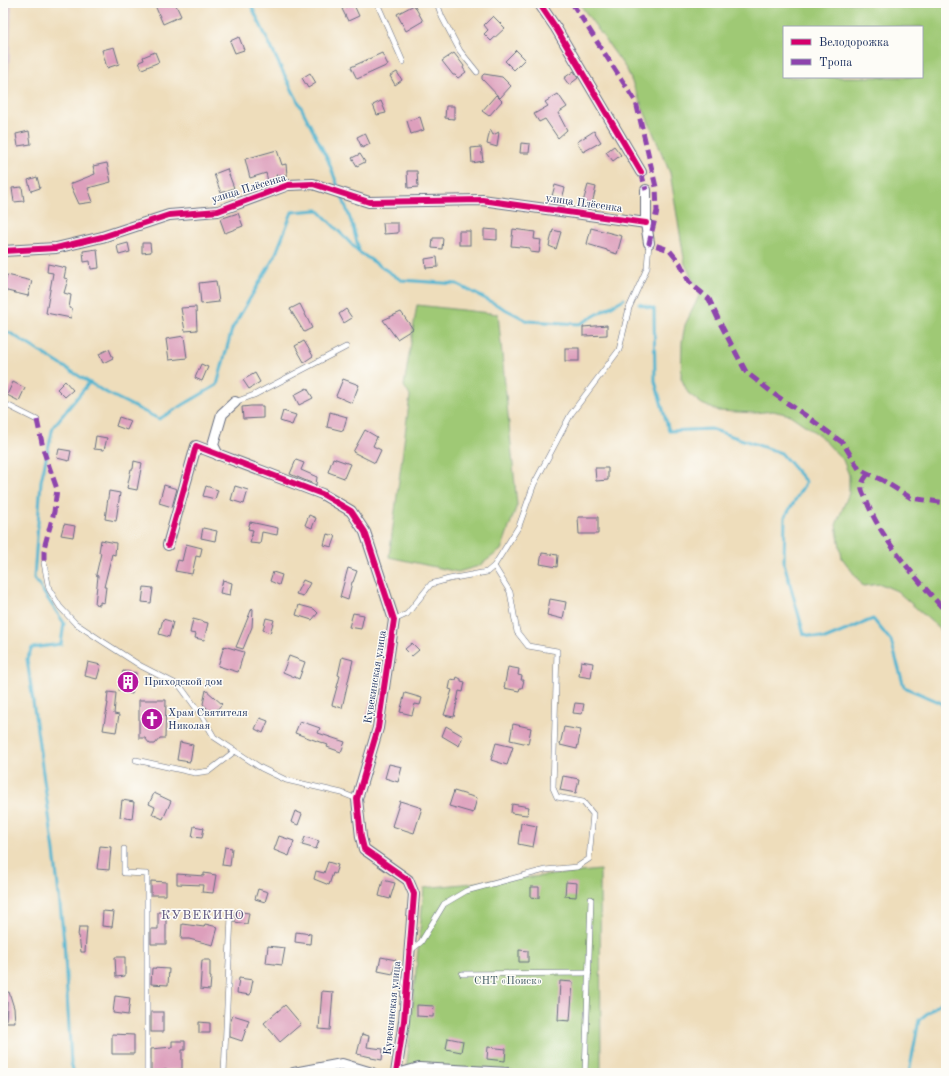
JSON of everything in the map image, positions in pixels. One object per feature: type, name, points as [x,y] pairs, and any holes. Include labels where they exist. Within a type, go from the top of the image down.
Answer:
[{"type":"street","points":[[539,3],[556,28],[640,172]]},
{"type":"street","name":"улица Плёсенка","points":[[3,250],[56,248],[102,237],[170,215],[218,211],[288,186],[313,184],[369,202],[482,200],[646,223]]},
{"type":"street","points":[[646,190],[646,223],[649,243]]},
{"type":"street","points":[[218,455],[213,445],[222,414],[235,402]]},
{"type":"street","name":"Кувекинская улица","points":[[168,545],[196,446],[322,494],[351,511],[365,532],[394,620],[378,728],[357,800],[361,837],[364,849],[408,880],[414,894],[404,1021],[396,1073]]},
{"type":"street","points":[[294,1073],[342,1064],[372,1073]]},
{"type":"street","points":[[402,1073],[419,1068],[508,1073]]},
{"type":"lane","points":[[377,3],[403,62]]},
{"type":"lane","points":[[437,3],[442,17],[460,51],[477,72]]},
{"type":"lane","points":[[394,620],[407,614],[431,584],[487,572],[494,566],[519,526],[534,484],[571,414],[620,350],[629,308],[647,268],[649,243]]},
{"type":"lane","points":[[235,402],[254,395],[346,347]]},
{"type":"lane","points":[[3,403],[37,420]]},
{"type":"lane","points":[[44,563],[48,589],[60,607],[76,623],[140,666],[180,686],[202,716],[214,737],[261,768],[286,780],[342,793],[357,800]]},
{"type":"lane","points":[[409,952],[421,942],[444,904],[466,891],[545,870],[576,867],[589,859],[593,814],[583,802],[557,797],[553,788],[557,651],[528,646],[517,632],[510,592],[494,566]]},
{"type":"lane","points":[[136,760],[195,773],[209,771],[235,751]]},
{"type":"lane","points":[[124,849],[124,872],[146,874],[147,1073]]},
{"type":"lane","points":[[585,1073],[592,899]]},
{"type":"lane","points":[[224,1073],[231,916]]},
{"type":"lane","points":[[462,974],[589,973]]},
{"type":"shaded area","points":[[3,3],[12,3],[8,98],[3,98]]},
{"type":"green space","points":[[579,3],[946,3],[946,637],[934,624],[897,591],[881,584],[863,586],[842,558],[836,525],[849,493],[849,475],[843,460],[819,435],[790,415],[773,411],[755,413],[718,411],[702,404],[688,393],[681,378],[682,342],[685,325],[700,294],[685,264],[670,173],[627,70]]},
{"type":"green space","points":[[417,305],[498,314],[517,505],[501,550],[479,566],[458,572],[389,557],[410,396],[404,386]]},
{"type":"green space","name":"СНТ «Поиск»","points":[[600,870],[601,1073],[406,1073],[424,888]]},
{"type":"building","points":[[154,3],[175,3],[181,16],[163,24]]},
{"type":"building","points":[[353,3],[359,16],[348,21],[342,9]]},
{"type":"building","points":[[414,5],[423,21],[406,31],[397,14]]},
{"type":"building","points":[[493,16],[505,28],[491,41],[484,34],[488,30],[484,25]]},
{"type":"building","points":[[239,37],[244,50],[235,53],[230,41]]},
{"type":"building","points":[[114,47],[119,64],[107,68],[102,50]]},
{"type":"building","points":[[516,50],[525,59],[514,70],[505,61]]},
{"type":"building","points":[[155,52],[159,62],[142,69],[139,62],[144,60],[143,57]]},
{"type":"building","points":[[382,53],[388,65],[357,79],[351,67]]},
{"type":"building","points":[[454,53],[464,66],[463,68],[466,72],[458,78],[453,75],[442,61]]},
{"type":"building","points":[[574,71],[578,78],[569,85],[564,78]]},
{"type":"building","points":[[397,72],[402,80],[395,85],[390,76]]},
{"type":"building","points":[[310,73],[316,83],[308,88],[302,78]]},
{"type":"building","points":[[484,74],[502,77],[511,86],[500,98],[482,79]]},
{"type":"building","points":[[558,94],[567,107],[558,113],[567,130],[558,138],[545,119],[539,122],[534,114],[548,106],[545,102]]},
{"type":"building","points":[[496,95],[502,101],[489,116],[482,111]]},
{"type":"building","points":[[381,101],[386,113],[377,115],[373,105]]},
{"type":"building","points":[[446,106],[454,106],[454,119],[445,118]]},
{"type":"building","points":[[420,117],[424,130],[411,134],[407,121]]},
{"type":"building","points":[[490,129],[493,135],[499,132],[497,147],[487,144]]},
{"type":"building","points":[[29,131],[31,144],[18,146],[16,134]]},
{"type":"building","points":[[594,131],[601,142],[583,152],[577,142]]},
{"type":"building","points":[[365,133],[370,144],[362,148],[357,137]]},
{"type":"building","points":[[521,143],[530,144],[529,153],[520,153]]},
{"type":"building","points":[[614,146],[621,155],[613,161],[606,152]]},
{"type":"building","points":[[481,147],[483,161],[472,163],[471,148]]},
{"type":"building","points":[[277,150],[282,165],[286,164],[287,175],[276,175],[278,182],[269,185],[266,173],[250,178],[245,159]]},
{"type":"building","points":[[360,154],[365,162],[357,166],[352,158]]},
{"type":"building","points":[[107,163],[111,182],[88,188],[93,202],[79,204],[70,184],[95,174],[93,166]]},
{"type":"building","points":[[227,169],[234,188],[221,193],[214,174]]},
{"type":"building","points":[[407,171],[417,171],[418,187],[408,188]]},
{"type":"building","points":[[37,177],[40,188],[31,191],[28,180]]},
{"type":"building","points":[[555,185],[565,188],[562,199],[552,196]]},
{"type":"building","points":[[588,185],[596,187],[592,204],[583,202]]},
{"type":"building","points":[[22,187],[24,201],[14,202],[12,188]]},
{"type":"building","points":[[238,213],[243,226],[225,233],[220,219]]},
{"type":"building","points":[[383,223],[398,223],[398,233],[384,234]]},
{"type":"building","points":[[591,228],[622,236],[617,254],[587,244]]},
{"type":"building","points":[[484,229],[497,230],[497,240],[484,239]]},
{"type":"building","points":[[513,229],[535,232],[534,239],[541,240],[539,253],[530,252],[530,248],[511,246]]},
{"type":"building","points":[[553,230],[561,232],[556,249],[549,246]]},
{"type":"building","points":[[459,231],[470,231],[470,245],[459,245]]},
{"type":"building","points":[[433,238],[443,238],[442,249],[432,248]]},
{"type":"building","points":[[128,243],[130,252],[119,255],[117,246]]},
{"type":"building","points":[[142,243],[150,243],[151,252],[142,253]]},
{"type":"building","points":[[97,249],[99,268],[91,269],[90,261],[84,262],[83,251]]},
{"type":"building","points":[[437,257],[438,267],[426,268],[425,259]]},
{"type":"building","points":[[48,264],[66,268],[64,278],[68,279],[64,293],[71,295],[69,308],[72,309],[71,318],[46,313],[53,273],[47,272]]},
{"type":"building","points":[[7,275],[32,281],[28,296],[3,290]]},
{"type":"building","points":[[216,281],[219,302],[201,304],[199,283]]},
{"type":"building","points":[[300,304],[312,328],[304,332],[290,309]]},
{"type":"building","points":[[196,307],[197,330],[185,331],[181,308]]},
{"type":"building","points":[[346,309],[352,318],[344,323],[339,314]]},
{"type":"building","points":[[401,312],[413,329],[397,339],[383,320]]},
{"type":"building","points":[[607,325],[607,335],[583,336],[583,327]]},
{"type":"building","points":[[184,336],[187,358],[169,360],[166,339]]},
{"type":"building","points":[[304,341],[313,356],[304,362],[295,346]]},
{"type":"building","points":[[565,348],[579,348],[579,361],[565,361]]},
{"type":"building","points":[[109,349],[113,358],[103,363],[99,354]]},
{"type":"building","points":[[201,364],[208,367],[202,381],[195,378]]},
{"type":"building","points":[[255,373],[260,382],[249,389],[243,380]]},
{"type":"building","points":[[343,379],[359,385],[352,403],[336,396]]},
{"type":"building","points":[[65,381],[73,390],[65,397],[57,389]]},
{"type":"building","points":[[13,382],[25,388],[19,401],[7,395]]},
{"type":"building","points":[[307,388],[313,398],[299,405],[294,395]]},
{"type":"building","points":[[263,406],[263,418],[243,419],[242,407]]},
{"type":"building","points":[[283,411],[296,415],[292,425],[280,421]]},
{"type":"building","points":[[330,412],[347,417],[343,431],[327,427]]},
{"type":"building","points":[[119,417],[131,421],[127,430],[116,426]]},
{"type":"building","points":[[365,430],[377,437],[373,446],[381,450],[375,463],[353,452]]},
{"type":"building","points":[[96,436],[107,438],[104,450],[94,449]]},
{"type":"building","points":[[59,449],[71,451],[69,461],[57,458]]},
{"type":"building","points":[[333,458],[350,464],[344,478],[328,472]]},
{"type":"building","points":[[296,460],[304,463],[301,470],[317,477],[316,485],[290,474]]},
{"type":"building","points":[[134,461],[142,463],[137,490],[127,488]]},
{"type":"building","points":[[595,468],[608,468],[608,480],[596,481]]},
{"type":"building","points":[[164,485],[177,489],[172,507],[159,503]]},
{"type":"building","points":[[206,486],[218,490],[215,499],[203,496]]},
{"type":"building","points":[[235,486],[248,490],[244,504],[231,500]]},
{"type":"building","points":[[109,491],[120,493],[116,521],[105,519]]},
{"type":"building","points":[[309,515],[316,518],[312,528],[305,525]]},
{"type":"building","points":[[578,517],[598,517],[598,534],[579,534]]},
{"type":"building","points":[[250,522],[278,528],[277,535],[262,532],[260,544],[250,543],[253,530],[248,529]]},
{"type":"building","points":[[64,524],[75,526],[73,537],[61,535]]},
{"type":"building","points":[[203,528],[217,531],[215,541],[201,538]]},
{"type":"building","points":[[327,534],[336,536],[332,547],[324,545]]},
{"type":"building","points":[[101,540],[116,543],[115,555],[112,554],[104,587],[106,587],[104,603],[100,602],[100,605],[95,604],[98,576],[96,575],[101,553],[99,552]]},
{"type":"building","points":[[186,544],[202,548],[200,557],[196,556],[192,574],[175,571],[178,560],[182,561]]},
{"type":"building","points":[[542,553],[558,555],[557,567],[540,564]]},
{"type":"building","points":[[348,568],[357,571],[352,582],[348,600],[340,597]]},
{"type":"building","points":[[273,572],[282,575],[279,585],[270,581]]},
{"type":"building","points":[[223,580],[232,583],[230,595],[220,593]]},
{"type":"building","points":[[303,580],[310,583],[303,596],[296,594]]},
{"type":"building","points":[[144,587],[153,588],[151,603],[142,602]]},
{"type":"building","points":[[550,599],[566,602],[563,619],[547,615]]},
{"type":"building","points":[[299,605],[314,609],[318,613],[312,620],[296,615]]},
{"type":"building","points":[[252,608],[252,627],[243,649],[236,647]]},
{"type":"building","points":[[353,613],[364,615],[361,629],[349,627]]},
{"type":"building","points":[[266,618],[274,620],[270,633],[263,630]]},
{"type":"building","points":[[163,619],[173,622],[169,637],[159,634]]},
{"type":"building","points":[[193,619],[208,623],[204,640],[195,638],[196,634],[190,633]]},
{"type":"building","points":[[412,643],[419,650],[412,656],[405,649]]},
{"type":"building","points":[[224,646],[244,652],[238,672],[218,666]]},
{"type":"building","points":[[289,656],[305,662],[299,679],[283,672]]},
{"type":"building","points":[[342,657],[353,660],[342,708],[332,705],[340,676],[338,675]]},
{"type":"building","points":[[581,661],[593,663],[591,678],[579,676]]},
{"type":"building","points":[[88,662],[101,665],[97,679],[85,676]]},
{"type":"building","points":[[508,667],[519,669],[518,675],[522,676],[521,680],[524,680],[522,688],[520,688],[519,691],[504,688]]},
{"type":"building","name":"Приходской дом","points":[[123,671],[136,673],[132,694],[119,691]]},
{"type":"building","points":[[457,677],[461,679],[461,681],[465,682],[463,692],[459,691],[454,717],[444,715],[452,690],[449,689],[451,679],[456,680]]},
{"type":"building","points":[[206,690],[222,704],[213,714],[203,704]]},
{"type":"building","points":[[108,692],[116,693],[114,714],[119,715],[116,732],[103,730],[108,703]]},
{"type":"building","points":[[405,693],[422,698],[420,705],[415,704],[412,715],[400,712]]},
{"type":"building","name":"Храм Святителя Николая","points":[[139,700],[166,700],[165,738],[160,738],[155,744],[150,744],[145,738],[139,738]]},
{"type":"building","points":[[370,701],[375,702],[373,717],[366,716]]},
{"type":"building","points":[[575,703],[584,704],[582,714],[573,713]]},
{"type":"building","points":[[260,718],[268,721],[263,733],[255,729]]},
{"type":"building","points":[[300,721],[320,728],[318,733],[345,742],[341,752],[327,747],[328,745],[295,733]]},
{"type":"building","points":[[513,724],[531,728],[528,744],[510,740]]},
{"type":"building","points":[[446,726],[463,736],[459,746],[442,736]]},
{"type":"building","points":[[564,727],[581,730],[577,749],[560,745]]},
{"type":"building","points":[[180,742],[193,745],[190,762],[177,760]]},
{"type":"building","points":[[496,743],[513,747],[507,765],[491,760]]},
{"type":"building","points":[[389,764],[402,767],[398,782],[385,778]]},
{"type":"building","points":[[563,776],[579,779],[576,793],[560,790]]},
{"type":"building","points":[[454,791],[477,798],[473,813],[449,806]]},
{"type":"building","points":[[154,793],[171,801],[163,819],[152,814],[155,807],[149,804]]},
{"type":"building","points":[[122,800],[134,802],[132,819],[120,817]]},
{"type":"building","points":[[400,801],[422,808],[414,833],[392,826]]},
{"type":"building","points":[[512,804],[529,807],[527,815],[511,813]]},
{"type":"building","points":[[295,811],[302,814],[298,825],[291,822]]},
{"type":"building","points":[[521,823],[537,826],[533,847],[518,844]]},
{"type":"building","points":[[194,826],[204,828],[202,838],[192,837]]},
{"type":"building","points":[[279,836],[294,841],[289,856],[274,850]]},
{"type":"building","points":[[305,837],[319,841],[316,849],[302,845]]},
{"type":"building","points":[[100,846],[111,847],[109,870],[97,869]]},
{"type":"building","points":[[225,847],[232,848],[230,866],[222,865]]},
{"type":"building","points":[[328,862],[338,865],[335,874],[333,873],[329,885],[314,879],[316,871],[324,873]]},
{"type":"building","points":[[204,873],[216,875],[213,893],[202,892],[203,885],[177,884],[177,874],[204,876]]},
{"type":"building","points":[[383,880],[395,883],[390,899],[379,896]]},
{"type":"building","points":[[151,881],[166,882],[166,895],[151,895]]},
{"type":"building","points":[[566,882],[577,883],[576,897],[565,896]]},
{"type":"building","points":[[531,887],[539,887],[539,898],[531,897]]},
{"type":"building","points":[[258,889],[268,892],[265,902],[255,899]]},
{"type":"building","points":[[103,911],[114,912],[112,927],[102,926]]},
{"type":"building","points":[[235,911],[249,913],[247,924],[235,922]]},
{"type":"building","points":[[158,912],[166,912],[166,944],[151,944],[151,929],[158,929]]},
{"type":"building","points":[[182,924],[204,927],[205,924],[218,927],[213,945],[189,939],[181,939]]},
{"type":"building","points":[[79,927],[87,927],[85,952],[81,952],[78,936]]},
{"type":"building","points":[[296,932],[311,934],[310,944],[295,942]]},
{"type":"building","points":[[268,946],[285,948],[282,965],[266,963]]},
{"type":"building","points":[[519,950],[528,951],[528,962],[519,962]]},
{"type":"building","points":[[115,957],[125,957],[125,976],[116,977]]},
{"type":"building","points":[[381,957],[396,960],[393,974],[378,971]]},
{"type":"building","points":[[202,960],[210,960],[210,990],[200,989]]},
{"type":"building","points":[[152,968],[169,969],[168,985],[151,984]]},
{"type":"building","points":[[239,978],[253,980],[250,995],[237,993]]},
{"type":"building","points":[[560,981],[573,982],[570,1021],[558,1020]]},
{"type":"building","points":[[322,991],[333,992],[330,1030],[319,1029]]},
{"type":"building","points":[[9,992],[14,1008],[15,1022],[6,1022],[7,1002],[3,1003],[3,993]]},
{"type":"building","points":[[115,996],[130,998],[128,1015],[113,1013]]},
{"type":"building","points":[[285,1005],[301,1024],[280,1042],[264,1023]]},
{"type":"building","points":[[417,1005],[434,1006],[433,1017],[417,1016]]},
{"type":"building","points":[[151,1012],[163,1012],[163,1032],[151,1032]]},
{"type":"building","points":[[233,1015],[249,1020],[242,1041],[230,1037],[230,1023]]},
{"type":"building","points":[[199,1022],[210,1023],[210,1033],[199,1033]]},
{"type":"building","points":[[112,1034],[134,1035],[134,1054],[112,1054]]},
{"type":"building","points":[[362,1034],[369,1036],[367,1047],[383,1049],[382,1060],[357,1054]]},
{"type":"building","points":[[448,1038],[463,1041],[461,1052],[446,1049]]},
{"type":"building","points":[[172,1041],[185,1041],[185,1050],[182,1050],[182,1069],[164,1070],[164,1073],[151,1073],[151,1049],[172,1047]]},
{"type":"building","points":[[488,1047],[506,1049],[505,1061],[487,1059]]},
{"type":"waterway","points":[[250,3],[328,160],[339,189]]},
{"type":"waterway","points":[[342,196],[359,250]]},
{"type":"waterway","points":[[3,331],[10,333],[103,391],[159,419],[217,385],[232,329],[275,256],[292,212],[318,210],[359,252],[401,280],[457,284],[528,321],[580,324],[624,299]]},
{"type":"waterway","points":[[639,304],[654,309],[655,381],[669,431],[711,429],[781,453],[806,482],[785,517],[784,563],[804,634],[825,639],[873,619],[891,641],[904,687],[941,703],[946,713]]},
{"type":"waterway","points":[[74,1073],[71,1063],[64,941],[54,851],[27,659],[32,648],[61,644],[64,623],[34,578],[41,481],[53,427],[89,383]]},
{"type":"waterway","points":[[909,1073],[919,1020],[946,998]]},
{"type":"marked path","points":[[572,3],[636,102],[656,187],[657,211],[649,243],[669,250],[680,263],[689,282],[709,299],[746,372],[774,394],[843,443],[859,469],[882,480],[911,498],[946,503]]},
{"type":"marked path","points":[[641,172],[646,190]]},
{"type":"marked path","points":[[37,420],[44,452],[57,489],[54,512],[44,548],[44,563]]},
{"type":"marked path","points":[[868,474],[863,481],[862,490],[874,517],[891,546],[946,612]]},
{"type":"cycle path","points":[[539,3],[556,28],[641,172]]},
{"type":"cycle path","points":[[3,251],[56,248],[102,237],[169,215],[218,211],[288,185],[313,184],[369,202],[482,200],[646,223]]},
{"type":"cycle path","points":[[168,545],[196,446],[322,494],[351,511],[365,532],[394,620],[378,728],[357,799],[361,837],[364,849],[408,880],[414,894],[404,1021],[396,1073]]},
{"type":"place","name":"Приходской дом","points":[[128,682]]},
{"type":"place","name":"Храм Святителя Николая","points":[[152,719]]},
{"type":"district","name":"КУВЕКИНО","points":[[203,915]]}]
